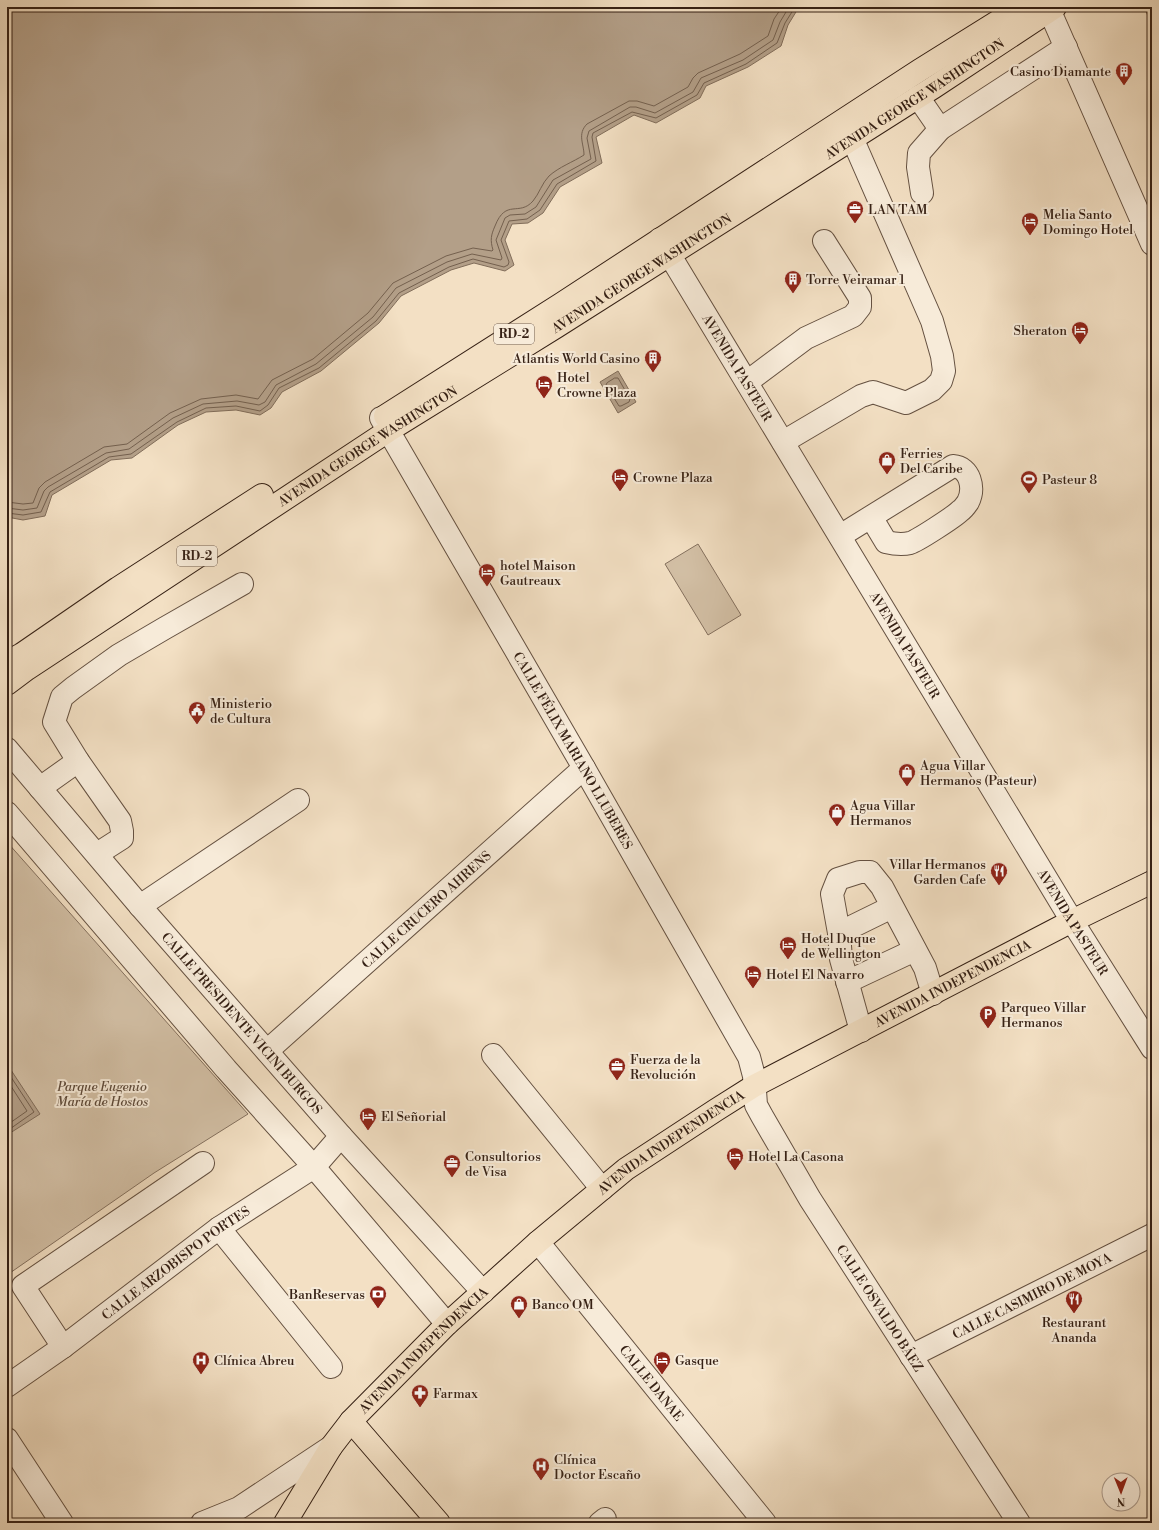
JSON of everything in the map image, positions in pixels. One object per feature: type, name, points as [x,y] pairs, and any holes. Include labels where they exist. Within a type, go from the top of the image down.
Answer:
[{"type":"main road","name":"AVENIDA GEORGE WASHINGTON","points":[[7,662],[22,654],[118,588],[385,424],[550,331],[665,246],[914,74],[1021,7]]},
{"type":"main road","name":"AVENIDA GEORGE WASHINGTON","points":[[665,246],[852,138],[1051,8]]},
{"type":"main road","name":"AVENIDA GEORGE WASHINGTON","points":[[7,684],[22,672],[385,424]]},
{"type":"main road","name":"AVENIDA INDEPENDENCIA","points":[[284,1523],[331,1447],[351,1421],[447,1324],[538,1242],[626,1169],[754,1086],[1072,921],[1152,882]]},
{"type":"main road","points":[[351,1421],[439,1523]]},
{"type":"street","points":[[1051,8],[1066,47],[1152,244]]},
{"type":"street","points":[[922,193],[918,168],[919,153],[940,129],[1066,47]]},
{"type":"street","points":[[918,96],[940,129]]},
{"type":"street","points":[[783,442],[861,396],[873,392],[906,404],[932,390],[941,381],[944,371],[932,321],[852,138]]},
{"type":"street","points":[[747,382],[806,338],[853,316],[860,307],[860,298],[824,241]]},
{"type":"street","name":"AVENIDA PASTEUR","points":[[665,246],[1072,921],[1152,1048]]},
{"type":"street","name":"CALLE FÉLIX MARIANO LLUBERES","points":[[385,424],[749,1057],[754,1076],[754,1086]]},
{"type":"street","points":[[840,536],[871,517]]},
{"type":"street","points":[[97,854],[122,838],[120,821],[78,761],[54,722],[62,697],[119,655],[242,584]]},
{"type":"street","name":"CALLE PRESIDENTE VICINI BURGOS","points":[[7,749],[140,906],[341,1136],[483,1292]]},
{"type":"street","points":[[40,788],[78,761]]},
{"type":"street","name":"CALLE CRUCERO AHRENS","points":[[267,1051],[584,768]]},
{"type":"street","points":[[140,906],[298,800]]},
{"type":"street","points":[[7,813],[221,1063],[314,1167],[447,1324]]},
{"type":"street","points":[[861,1031],[841,959],[839,933],[832,894],[838,880],[860,872],[870,872],[882,887],[915,950],[924,968],[933,994]]},
{"type":"street","points":[[839,933],[892,907]]},
{"type":"street","points":[[847,982],[915,950]]},
{"type":"street","points":[[493,1055],[602,1190]]},
{"type":"street","name":"CALLE OSVALDO BÁEZ","points":[[754,1086],[756,1105],[810,1200],[1019,1523]]},
{"type":"street","name":"CALLE ARZOBISPO PORTES","points":[[7,1386],[63,1347],[219,1228],[314,1167],[341,1136]]},
{"type":"street","points":[[63,1347],[23,1286],[203,1164]]},
{"type":"street","points":[[219,1228],[331,1367]]},
{"type":"street","name":"CALLE CASIMIRO DE MOYA","points":[[911,1356],[1152,1235]]},
{"type":"street","name":"CALLE DANAE","points":[[538,1242],[765,1523]]},
{"type":"street","points":[[7,1439],[62,1523]]},
{"type":"street","points":[[202,1523],[239,1508],[331,1447]]},
{"type":"green space","points":[[1144,7],[1152,7],[1152,25]]},
{"type":"green space","points":[[698,544],[741,615],[708,635],[665,564]]},
{"type":"green space","name":"Parque Eugenio María de Hostos","points":[[7,842],[248,1114],[154,1173],[7,1275]]},
{"type":"water","points":[[7,7],[799,7],[788,25],[781,46],[748,67],[706,86],[700,98],[656,123],[634,115],[596,137],[602,163],[560,187],[543,213],[528,223],[512,224],[505,240],[514,265],[505,271],[474,263],[451,270],[401,296],[379,323],[321,371],[282,392],[271,408],[260,415],[236,410],[206,412],[178,425],[132,458],[111,460],[52,495],[45,516],[23,520],[7,517]]},
{"type":"water","points":[[618,371],[636,402],[618,413],[600,382]]},
{"type":"water","points":[[7,1064],[40,1114],[7,1135]]},
{"type":"place","name":"Casino Diamante","points":[[1124,86]]},
{"type":"place","name":"LAN TAM","points":[[855,224]]},
{"type":"place","name":"Melia Santo Domingo Hotel","points":[[1030,236]]},
{"type":"place","name":"Torre Veiramar 1","points":[[793,294]]},
{"type":"place","name":"Sheraton","points":[[1080,345]]},
{"type":"place","name":"Atlantis World Casino","points":[[653,373]]},
{"type":"place","name":"Hotel Crowne Plaza","points":[[544,399]]},
{"type":"place","name":"Ferries Del Caribe","points":[[887,475]]},
{"type":"place","name":"Crowne Plaza","points":[[620,492]]},
{"type":"place","name":"Pasteur 8","points":[[1029,494]]},
{"type":"place","name":"hotel Maison Gautreaux","points":[[487,587]]},
{"type":"place","name":"Ministerio de Cultura","points":[[197,725]]},
{"type":"place","name":"Agua Villar Hermanos (Pasteur)","points":[[907,787]]},
{"type":"place","name":"Agua Villar Hermanos","points":[[837,827]]},
{"type":"place","name":"Villar Hermanos Garden Cafe","points":[[999,886]]},
{"type":"place","name":"Hotel Duque de Wellington","points":[[788,960]]},
{"type":"place","name":"Hotel El Navarro","points":[[753,989]]},
{"type":"place","name":"Parqueo Villar Hermanos","points":[[988,1029]]},
{"type":"place","name":"Fuerza de la Revolución","points":[[617,1081]]},
{"type":"place","name":"El Señorial","points":[[368,1131]]},
{"type":"place","name":"Hotel La Casona","points":[[735,1171]]},
{"type":"place","name":"Consultorios de Visa","points":[[452,1178]]},
{"type":"place","name":"BanReservas","points":[[378,1309]]},
{"type":"place","name":"Restaurant Ananda","points":[[1074,1314]]},
{"type":"place","name":"Banco OM","points":[[519,1319]]},
{"type":"place","name":"Clínica Abreu","points":[[201,1375]]},
{"type":"place","name":"Gasque","points":[[662,1375]]},
{"type":"place","name":"Farmax","points":[[420,1408]]},
{"type":"place","name":"Clínica Doctor Escaño","points":[[541,1481]]}]
